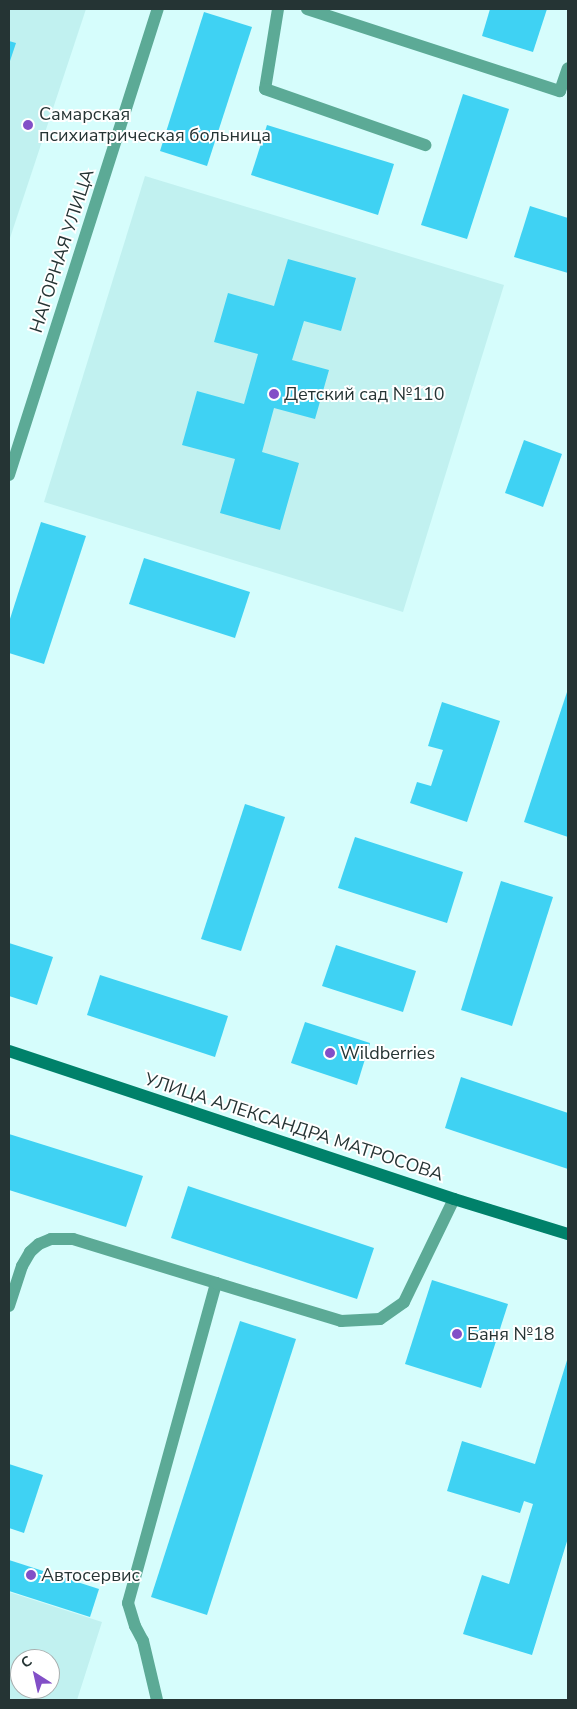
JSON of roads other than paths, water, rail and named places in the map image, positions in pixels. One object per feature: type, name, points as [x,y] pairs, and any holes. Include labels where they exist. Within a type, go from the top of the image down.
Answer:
[{"type":"street","name":"НАГОРНАЯ УЛИЦА","points":[[9,475],[158,9]]},
{"type":"street","points":[[278,9],[265,89],[424,145]]},
{"type":"street","points":[[307,9],[564,94],[568,68]]},
{"type":"street","name":"УЛИЦА АЛЕКСАНДРА МАТРОСОВА","points":[[9,1051],[454,1199],[568,1234]]},
{"type":"street","points":[[9,1306],[22,1266],[30,1252],[39,1244],[51,1239],[73,1239],[341,1321],[380,1319],[404,1302],[454,1199]]},
{"type":"street","points":[[157,1700],[143,1641],[135,1626],[128,1603],[216,1283]]},
{"type":"place","name":"Самарская психиатрическая больница","points":[[28,125]]},
{"type":"place","name":"Детский сад №110","points":[[274,394]]},
{"type":"place","name":"Wildberries","points":[[330,1053]]},
{"type":"place","name":"Баня №18","points":[[457,1334]]},
{"type":"place","name":"Автосервис","points":[[31,1575]]}]
